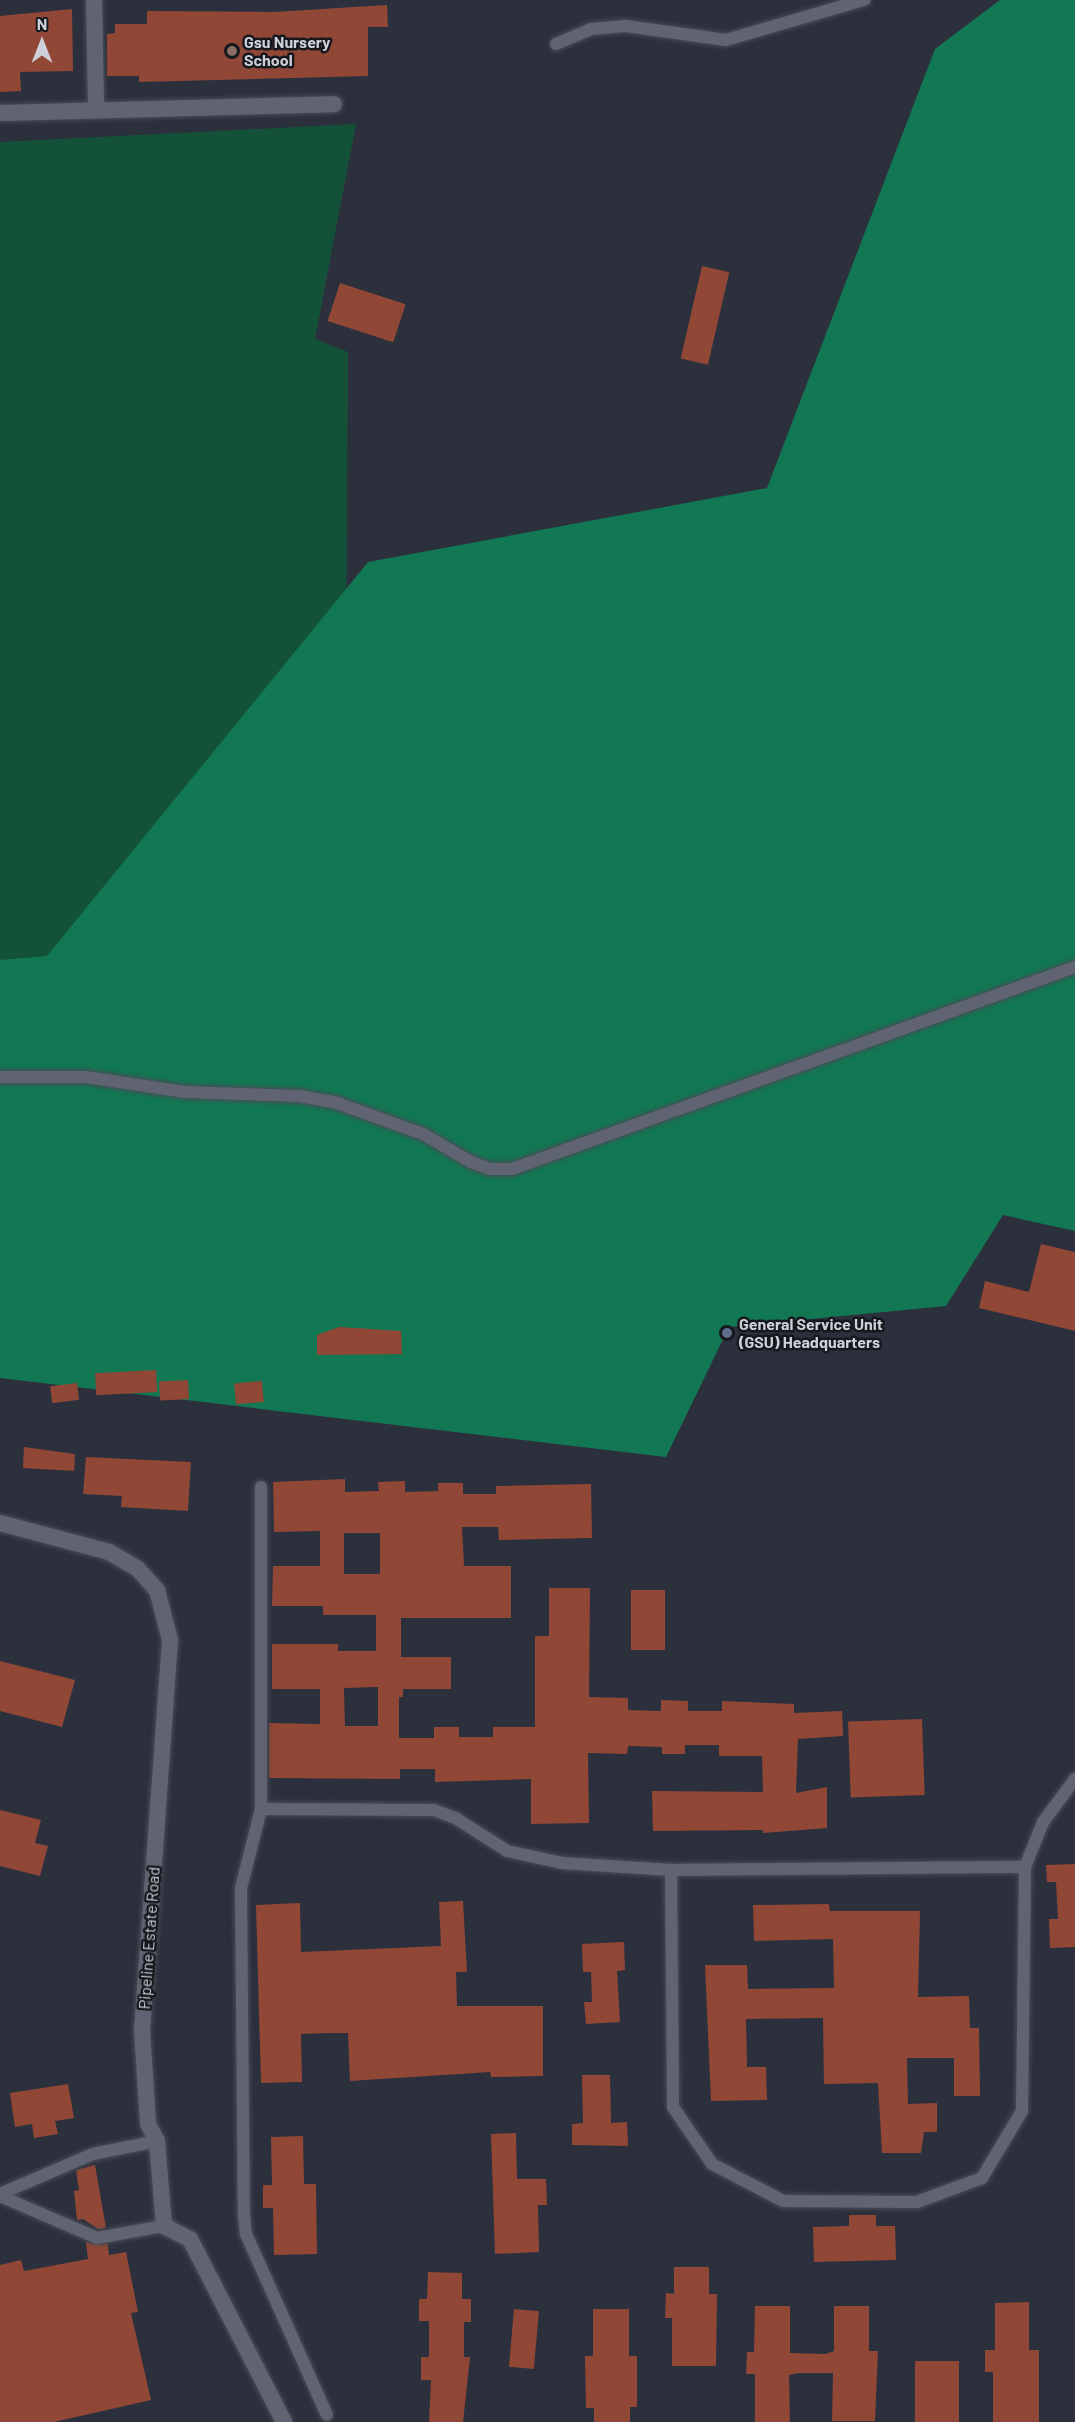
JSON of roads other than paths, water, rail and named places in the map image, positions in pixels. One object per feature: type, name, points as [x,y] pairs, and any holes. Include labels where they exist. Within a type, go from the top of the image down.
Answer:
[{"type":"street","points":[[94,0],[96,109]]},
{"type":"street","points":[[0,113],[334,104]]},
{"type":"street","name":"Pipeline Estate Road","points":[[0,1522],[109,1552],[137,1568],[157,1590],[165,1614],[170,1640],[166,1733],[141,2059],[148,2124],[157,2141],[164,2226]]},
{"type":"street","points":[[164,2226],[190,2239],[284,2422]]},
{"type":"lane","points":[[556,44],[592,29],[626,26],[726,40],[864,0]]},
{"type":"lane","points":[[0,1077],[86,1077],[185,1092],[298,1096],[337,1103],[423,1134],[471,1162],[490,1169],[512,1170],[1075,967]]},
{"type":"lane","points":[[261,1487],[261,1809],[241,1888],[244,2216],[246,2234],[327,2415]]},
{"type":"lane","points":[[671,1870],[673,2107],[712,2164],[783,2201],[917,2202],[982,2178],[1022,2111],[1024,1867],[1043,1822],[1075,1779]]},
{"type":"lane","points":[[261,1809],[434,1810],[457,1819],[507,1851],[532,1859],[671,1870],[1024,1867]]},
{"type":"lane","points":[[0,2195],[93,2154],[157,2141]]},
{"type":"lane","points":[[0,2195],[97,2238],[164,2226]]},
{"type":"place","name":"Gsu Nursery School","points":[[232,51]]},
{"type":"place","name":"General Service Unit (GSU) Headquarters","points":[[727,1333]]}]
